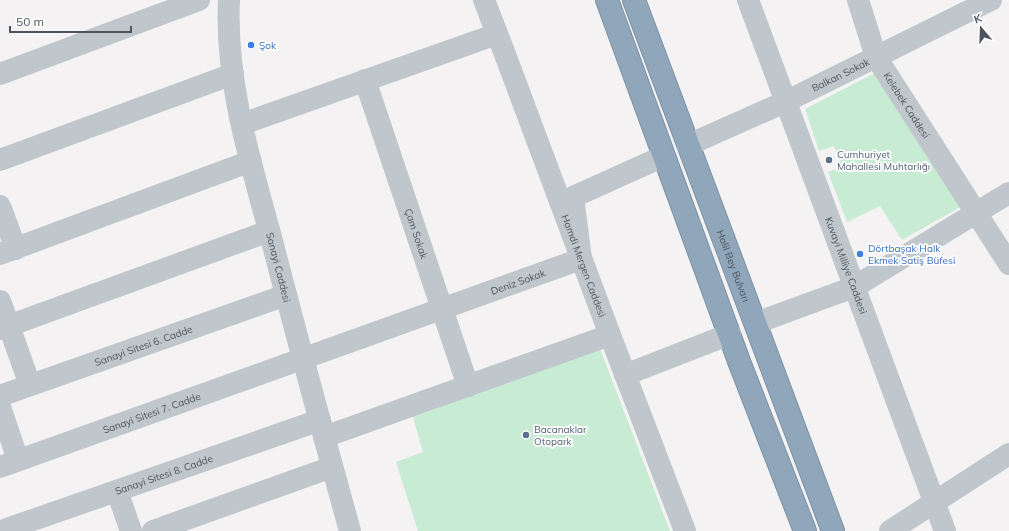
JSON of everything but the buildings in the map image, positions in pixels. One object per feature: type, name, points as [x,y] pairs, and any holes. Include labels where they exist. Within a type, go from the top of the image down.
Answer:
[{"type":"highway","points":[[607,0],[730,334],[805,531]]},
{"type":"highway","name":"Halil Bey Bulvarı","points":[[634,0],[833,531]]},
{"type":"street","points":[[2,68],[199,0]]},
{"type":"street","name":"Sanayi Caddesi","points":[[229,0],[228,24],[233,74],[242,124],[269,231],[350,531]]},
{"type":"street","name":"Hamdi Mergen Caddesi","points":[[484,0],[625,376],[685,531]]},
{"type":"street","name":"Kuvayi Milliye Caddesi","points":[[748,0],[944,531]]},
{"type":"street","name":"Kelebek Caddesi","points":[[858,0],[876,57],[1009,264]]},
{"type":"street","name":"Balkan Sokak","points":[[688,145],[785,102],[991,0]]},
{"type":"street","points":[[242,124],[497,34]]},
{"type":"street","points":[[0,160],[233,74]]},
{"type":"street","name":"Çam Sokak","points":[[365,80],[468,386]]},
{"type":"street","points":[[581,259],[573,197],[664,156]]},
{"type":"street","points":[[0,206],[8,252],[251,161]]},
{"type":"street","points":[[756,323],[854,287],[1009,193]]},
{"type":"street","points":[[4,327],[269,231]]},
{"type":"street","name":"Deniz Sokak","points":[[303,359],[581,259]]},
{"type":"street","name":"Sanayi Sitesi 6. Cadde","points":[[0,396],[286,294]]},
{"type":"street","points":[[0,301],[4,327],[30,385]]},
{"type":"street","points":[[625,376],[730,334]]},
{"type":"street","name":"Sanayi Sitesi 8. Cadde","points":[[7,529],[117,491],[468,386],[610,335]]},
{"type":"street","name":"Sanayi Sitesi 7. Cadde","points":[[9,463],[303,359]]},
{"type":"street","points":[[0,407],[9,463]]},
{"type":"street","points":[[890,531],[1009,454]]},
{"type":"street","points":[[153,531],[332,467]]},
{"type":"street","points":[[117,491],[131,531]]},
{"type":"green space","points":[[875,73],[962,206],[902,240],[880,206],[847,222],[828,172],[842,167],[834,146],[819,151],[805,109]]},
{"type":"green space","name":"Bacanaklar Otopark","points":[[600,349],[670,531],[418,531],[396,462],[423,452],[413,417]]},
{"type":"place","name":"Şok","points":[[251,45]]},
{"type":"place","name":"Cumhuriyet Mahallesi Muhtarlığı","points":[[829,160]]},
{"type":"place","name":"Dörtbaşak Halk Ekmek Satiş Büfesi","points":[[860,254]]},
{"type":"place","name":"Bacanaklar Otopark","points":[[526,435]]}]
